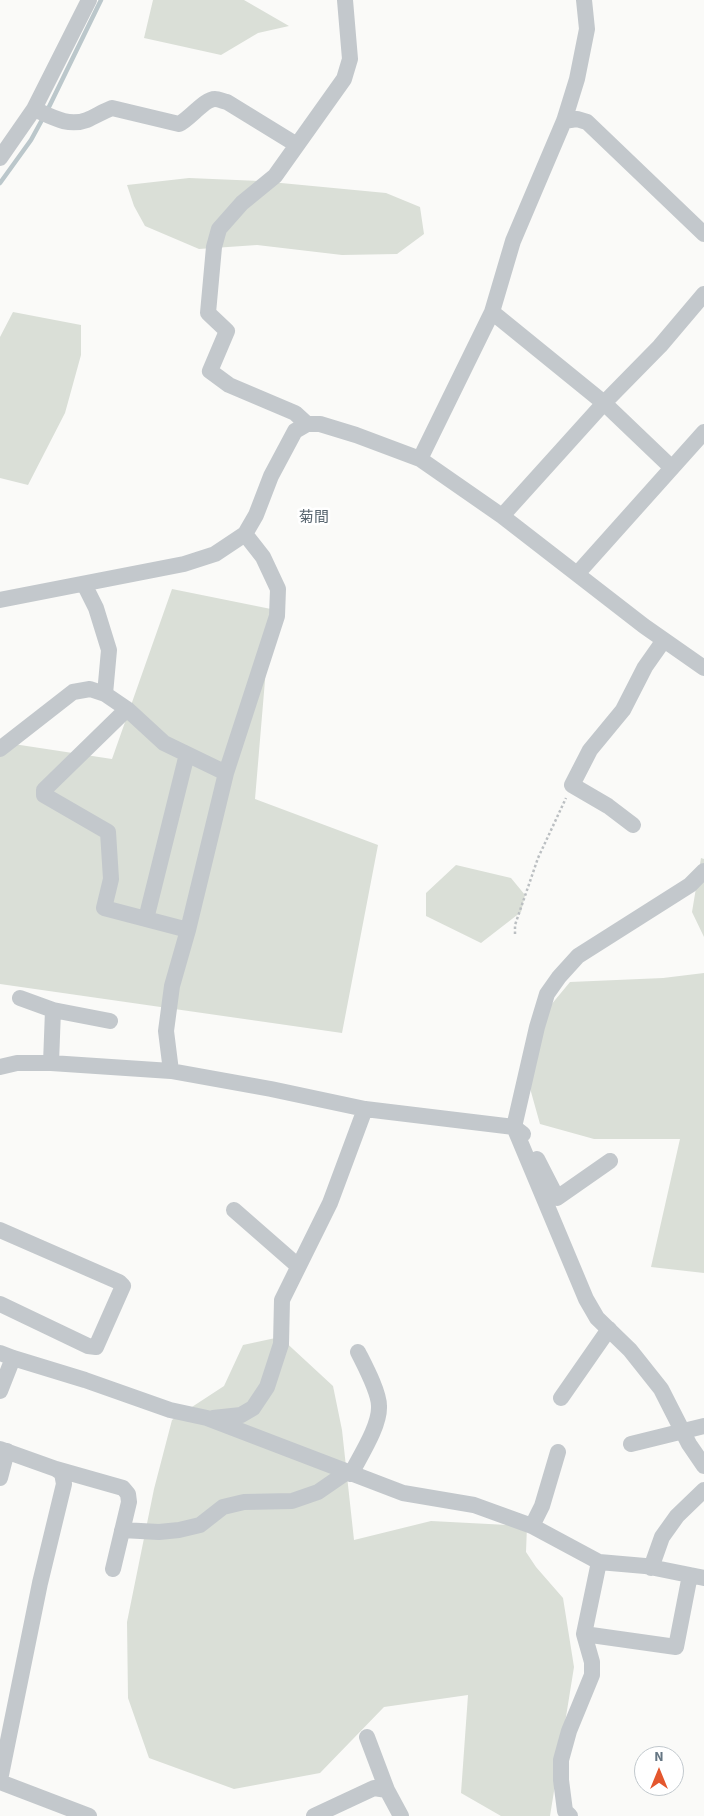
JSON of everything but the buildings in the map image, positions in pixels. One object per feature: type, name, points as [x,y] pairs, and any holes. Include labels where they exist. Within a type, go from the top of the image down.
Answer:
[{"type":"street","points":[[0,158],[34,109],[89,0]]},
{"type":"street","points":[[307,424],[295,413],[229,385],[210,371],[227,332],[208,313],[214,247],[219,229],[242,203],[275,176],[344,80],[350,59],[345,0]]},
{"type":"street","points":[[420,459],[492,312],[512,241],[564,121],[577,79],[587,30],[584,0]]},
{"type":"street","points":[[34,109],[61,122],[77,123],[112,108],[179,124],[186,121],[208,101],[214,99],[226,102],[297,145]]},
{"type":"street","points":[[564,121],[577,119],[587,122],[704,234]]},
{"type":"street","points":[[502,516],[604,404],[660,346],[704,294]]},
{"type":"street","points":[[492,312],[604,404],[672,468]]},
{"type":"street","points":[[0,600],[184,564],[215,554],[245,534],[256,515],[271,476],[295,431],[307,424],[320,424],[356,435],[420,459],[502,516],[664,640],[704,668]]},
{"type":"street","points":[[577,574],[704,432]]},
{"type":"street","points":[[171,1071],[166,1031],[172,986],[188,930],[226,773],[277,616],[278,589],[263,557],[245,534]]},
{"type":"street","points":[[84,584],[96,608],[109,650],[105,694]]},
{"type":"street","points":[[633,825],[608,806],[572,786],[590,750],[623,710],[645,667],[664,640]]},
{"type":"street","points":[[0,750],[73,692],[90,689],[105,694],[127,709],[164,743],[226,773]]},
{"type":"street","points":[[127,709],[44,790],[44,795],[108,832],[111,878],[104,908],[188,930]]},
{"type":"street","points":[[146,919],[187,754]]},
{"type":"street","points":[[704,871],[690,885],[578,956],[559,977],[548,994],[537,1027],[514,1127],[586,1299],[597,1318],[630,1350],[661,1389],[682,1431],[704,1466]]},
{"type":"street","points":[[20,998],[53,1010],[110,1021]]},
{"type":"street","points":[[51,1063],[53,1010]]},
{"type":"street","points":[[0,1067],[17,1063],[51,1063],[171,1071],[271,1089],[365,1109],[514,1127],[527,1137],[556,1198],[610,1161]]},
{"type":"street","points":[[207,1418],[240,1415],[253,1408],[267,1387],[281,1344],[282,1300],[330,1203],[365,1109]]},
{"type":"street","points":[[234,1210],[298,1266]]},
{"type":"street","points":[[0,1230],[119,1282],[123,1286],[96,1347],[88,1346],[0,1304]]},
{"type":"street","points":[[561,1398],[609,1329]]},
{"type":"street","points":[[122,1530],[159,1532],[200,1525],[223,1507],[244,1502],[292,1501],[318,1492],[349,1473],[372,1432],[380,1405],[372,1380],[358,1352]]},
{"type":"street","points":[[0,1392],[6,1356],[114,1389],[170,1410],[207,1418],[403,1493],[474,1505],[532,1526],[599,1562],[651,1568],[697,1577],[676,1647],[584,1634]]},
{"type":"street","points":[[631,1444],[704,1426]]},
{"type":"street","points":[[0,1478],[4,1450],[56,1469],[123,1488],[128,1494],[129,1502],[113,1569]]},
{"type":"street","points":[[532,1526],[542,1506],[558,1452]]},
{"type":"street","points":[[56,1469],[62,1473],[64,1484],[40,1583],[0,1781],[89,1816]]},
{"type":"street","points":[[651,1568],[662,1537],[677,1516],[704,1490]]},
{"type":"street","points":[[570,1816],[565,1811],[561,1780],[561,1760],[569,1731],[592,1675],[592,1662],[584,1634],[599,1562]]},
{"type":"street","points":[[367,1737],[387,1790],[401,1816]]},
{"type":"street","points":[[314,1816],[374,1788],[387,1790]]},
{"type":"path","points":[[515,934],[515,925],[538,858],[572,786]]},
{"type":"shaded area","points":[[153,0],[244,0],[289,26],[258,33],[221,55],[144,38]]},
{"type":"shaded area","points":[[189,178],[260,181],[386,193],[420,207],[424,234],[397,254],[342,255],[257,245],[199,249],[145,226],[134,206],[127,185]]},
{"type":"shaded area","points":[[13,312],[81,325],[81,355],[65,413],[28,485],[0,478],[0,337]]},
{"type":"shaded area","points":[[172,589],[271,609],[255,799],[378,845],[342,1033],[0,984],[0,752],[7,743],[112,759]]},
{"type":"shaded area","points":[[701,858],[704,859],[704,937],[692,912]]},
{"type":"shaded area","points":[[456,865],[511,878],[525,895],[521,912],[481,943],[426,916],[426,893]]},
{"type":"shaded area","points":[[704,973],[704,1273],[651,1267],[680,1139],[594,1139],[540,1124],[526,1074],[536,1023],[570,982],[663,978]]},
{"type":"shaded area","points":[[280,1337],[333,1386],[342,1430],[354,1540],[431,1521],[527,1526],[526,1552],[536,1567],[563,1598],[574,1667],[550,1816],[501,1816],[461,1793],[468,1695],[384,1707],[320,1773],[234,1789],[149,1758],[128,1698],[127,1622],[154,1489],[172,1420],[224,1386],[243,1345]]},
{"type":"waterway","points":[[47,111],[101,0]]},
{"type":"waterway","points":[[0,183],[31,140],[43,118]]},
{"type":"district","name":"菊間","points":[[314,519]]}]
